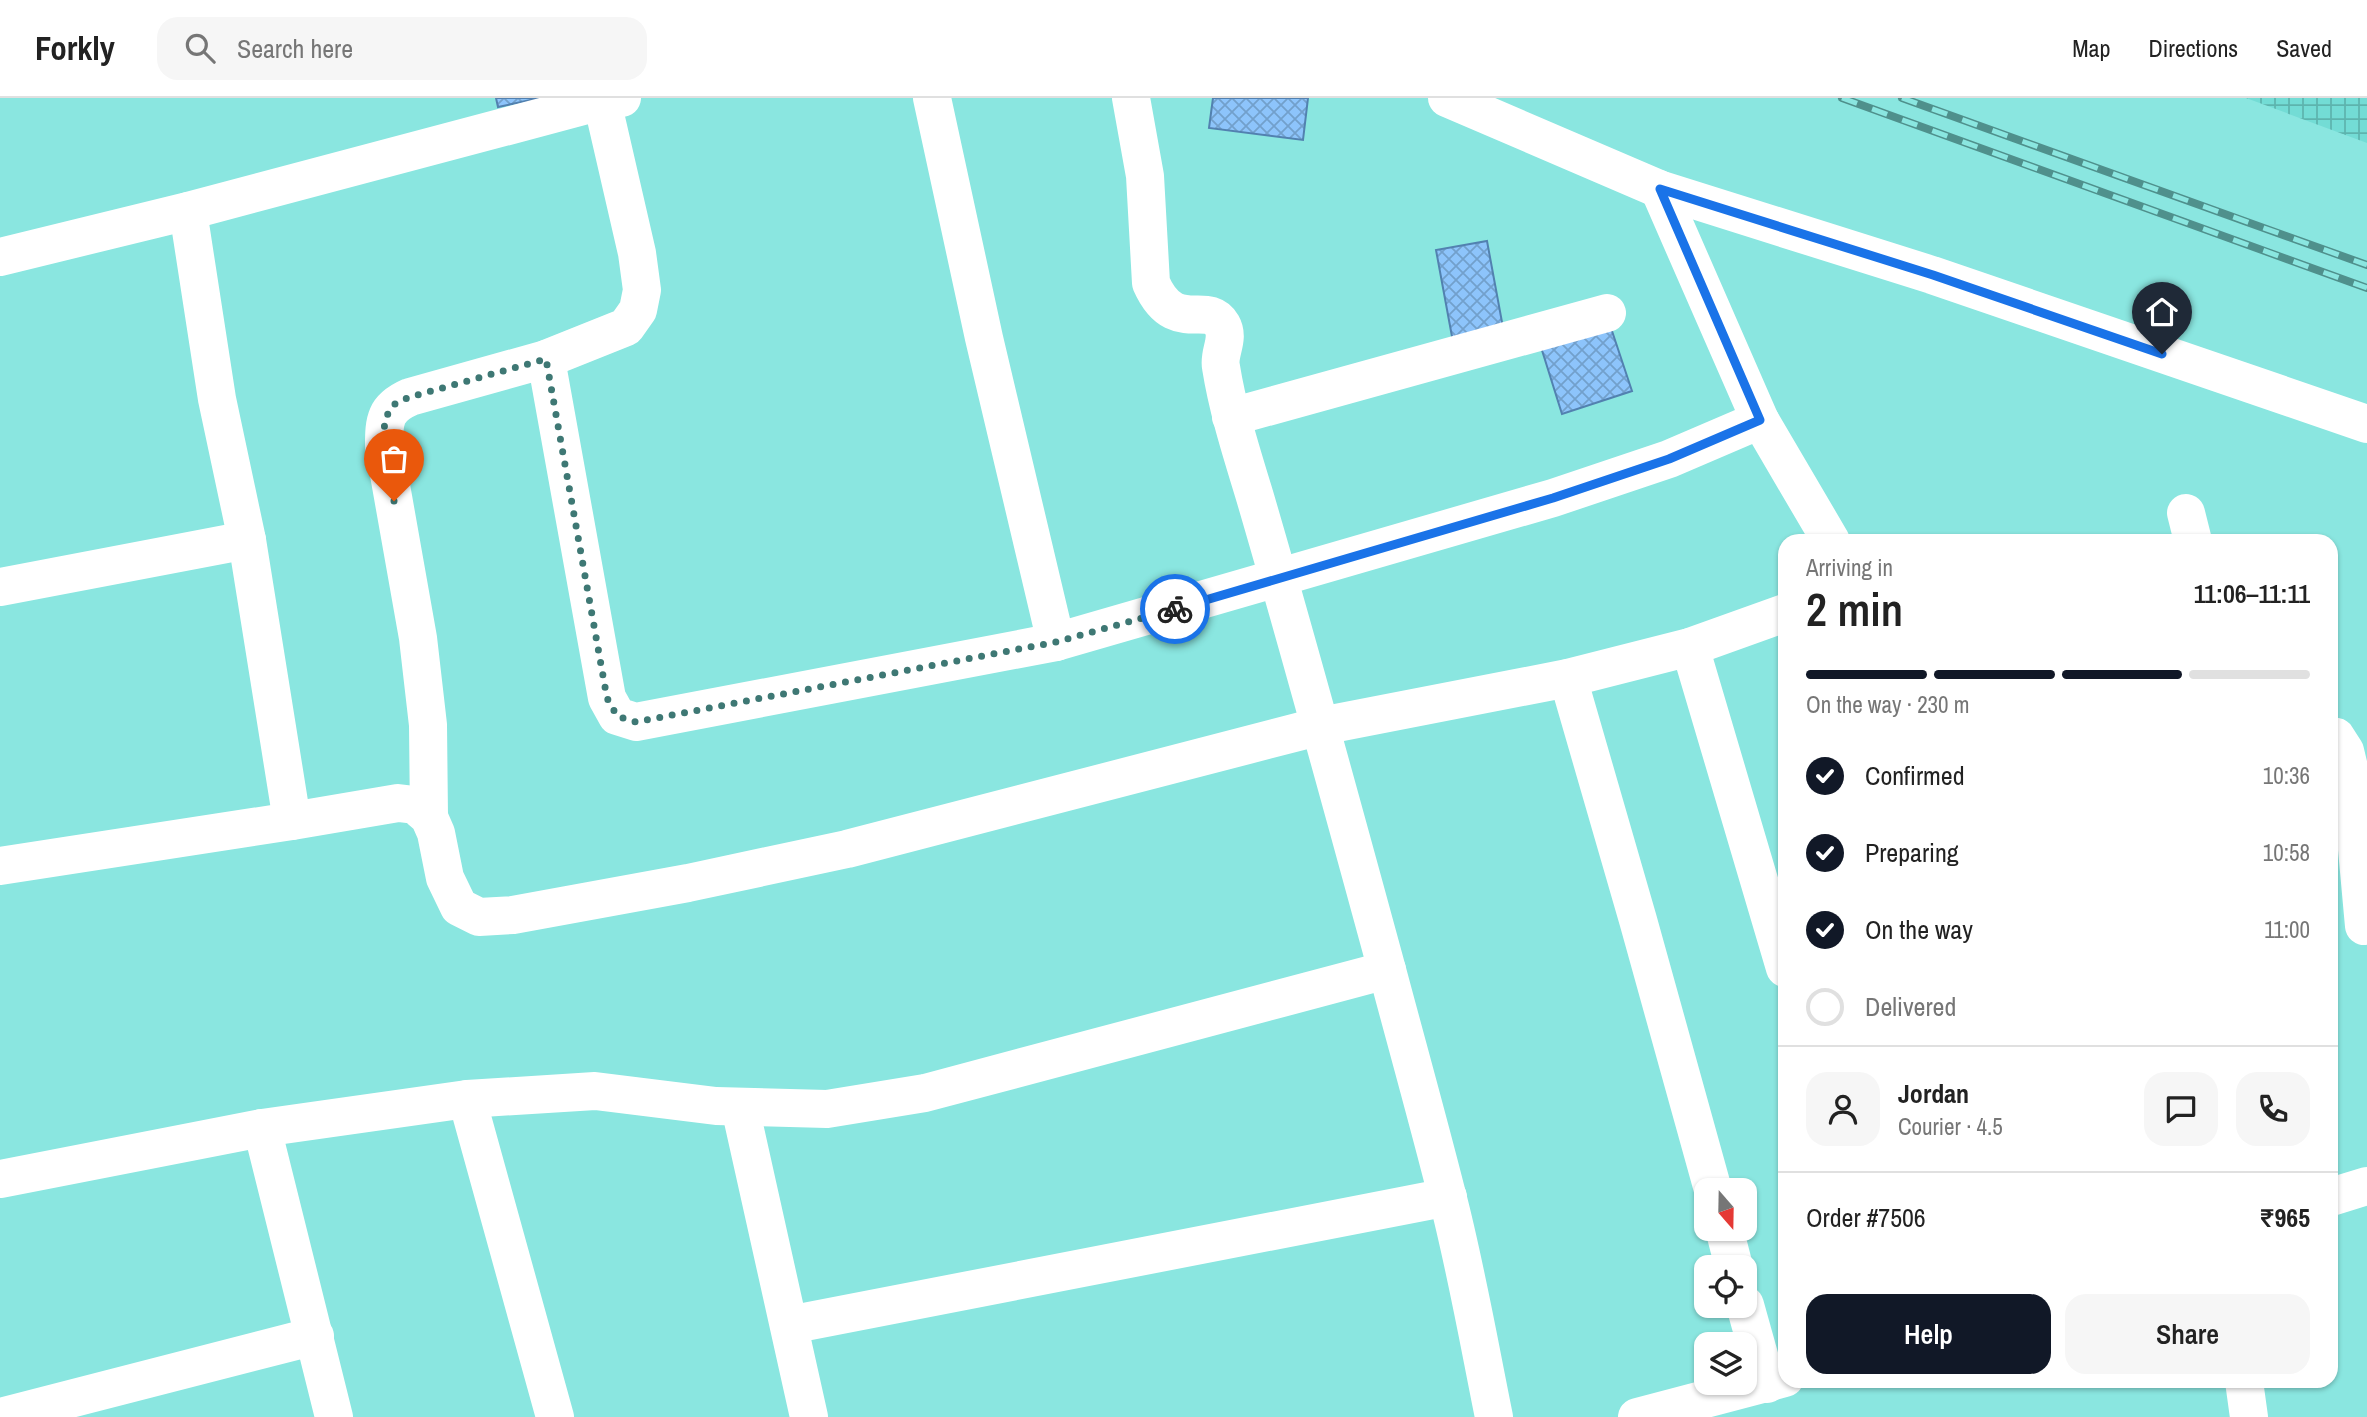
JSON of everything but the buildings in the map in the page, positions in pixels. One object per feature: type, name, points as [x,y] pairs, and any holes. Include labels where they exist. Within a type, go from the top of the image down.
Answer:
[{"type":"street","points":[[932,98],[984,338],[1056,642]]},
{"type":"street","points":[[1131,98],[1145,176],[1151,283],[1157,297],[1169,310],[1182,316],[1212,316],[1222,324],[1226,336],[1220,362],[1231,417],[1321,726],[1448,1197],[1494,1417]]},
{"type":"street","points":[[1447,98],[1660,189],[1933,275],[2367,424]]},
{"type":"street","points":[[0,257],[188,211],[612,99],[642,290],[638,310],[626,327],[546,359],[410,397],[395,404],[384,422],[384,446],[418,638],[427,713],[429,817],[436,833],[445,878],[458,907],[479,918],[513,915],[688,883],[847,849],[1321,726],[1568,678],[1690,647],[1778,616]]},
{"type":"street","points":[[1660,189],[1760,420],[1827,534]]},
{"type":"street","points":[[188,211],[217,399],[247,540],[292,821]]},
{"type":"street","points":[[1231,417],[1607,313]]},
{"type":"street","points":[[546,359],[607,698],[617,716],[636,722],[1056,642],[1553,498],[1669,459],[1760,420]]},
{"type":"street","points":[[0,587],[247,540]]},
{"type":"street","points":[[1690,647],[1778,944]]},
{"type":"street","points":[[1568,678],[1710,1178]]},
{"type":"street","points":[[2338,740],[2345,751],[2350,772],[2354,929]]},
{"type":"street","points":[[0,866],[398,803],[415,805],[429,817]]},
{"type":"street","points":[[0,1179],[262,1128],[467,1099],[595,1091],[716,1106],[827,1109],[925,1093],[1387,970]]},
{"type":"street","points":[[467,1099],[555,1417]]},
{"type":"street","points":[[740,1107],[810,1417]]},
{"type":"street","points":[[262,1128],[334,1417]]},
{"type":"street","points":[[2338,1195],[2367,1186]]},
{"type":"street","points":[[789,1325],[1448,1197]]},
{"type":"street","points":[[1637,1417],[1776,1381],[1750,1318]]},
{"type":"street","points":[[0,1416],[315,1336]]},
{"type":"street","points":[[2245,1388],[2249,1417]]},
{"type":"shaded area","points":[[2246,98],[2367,98],[2367,143]]},
{"type":"railway","points":[[1842,98],[2367,288]]},
{"type":"railway","points":[[1902,98],[2367,265]]},
{"type":"way so far","points":[[394,501],[384,446],[384,422],[395,404],[410,397],[546,359],[607,698],[617,716],[636,722],[1056,642],[1175,609]]},
{"type":"route","points":[[1175,609],[1553,498],[1669,459],[1760,420],[1660,189],[1933,275],[2162,354]]}]
